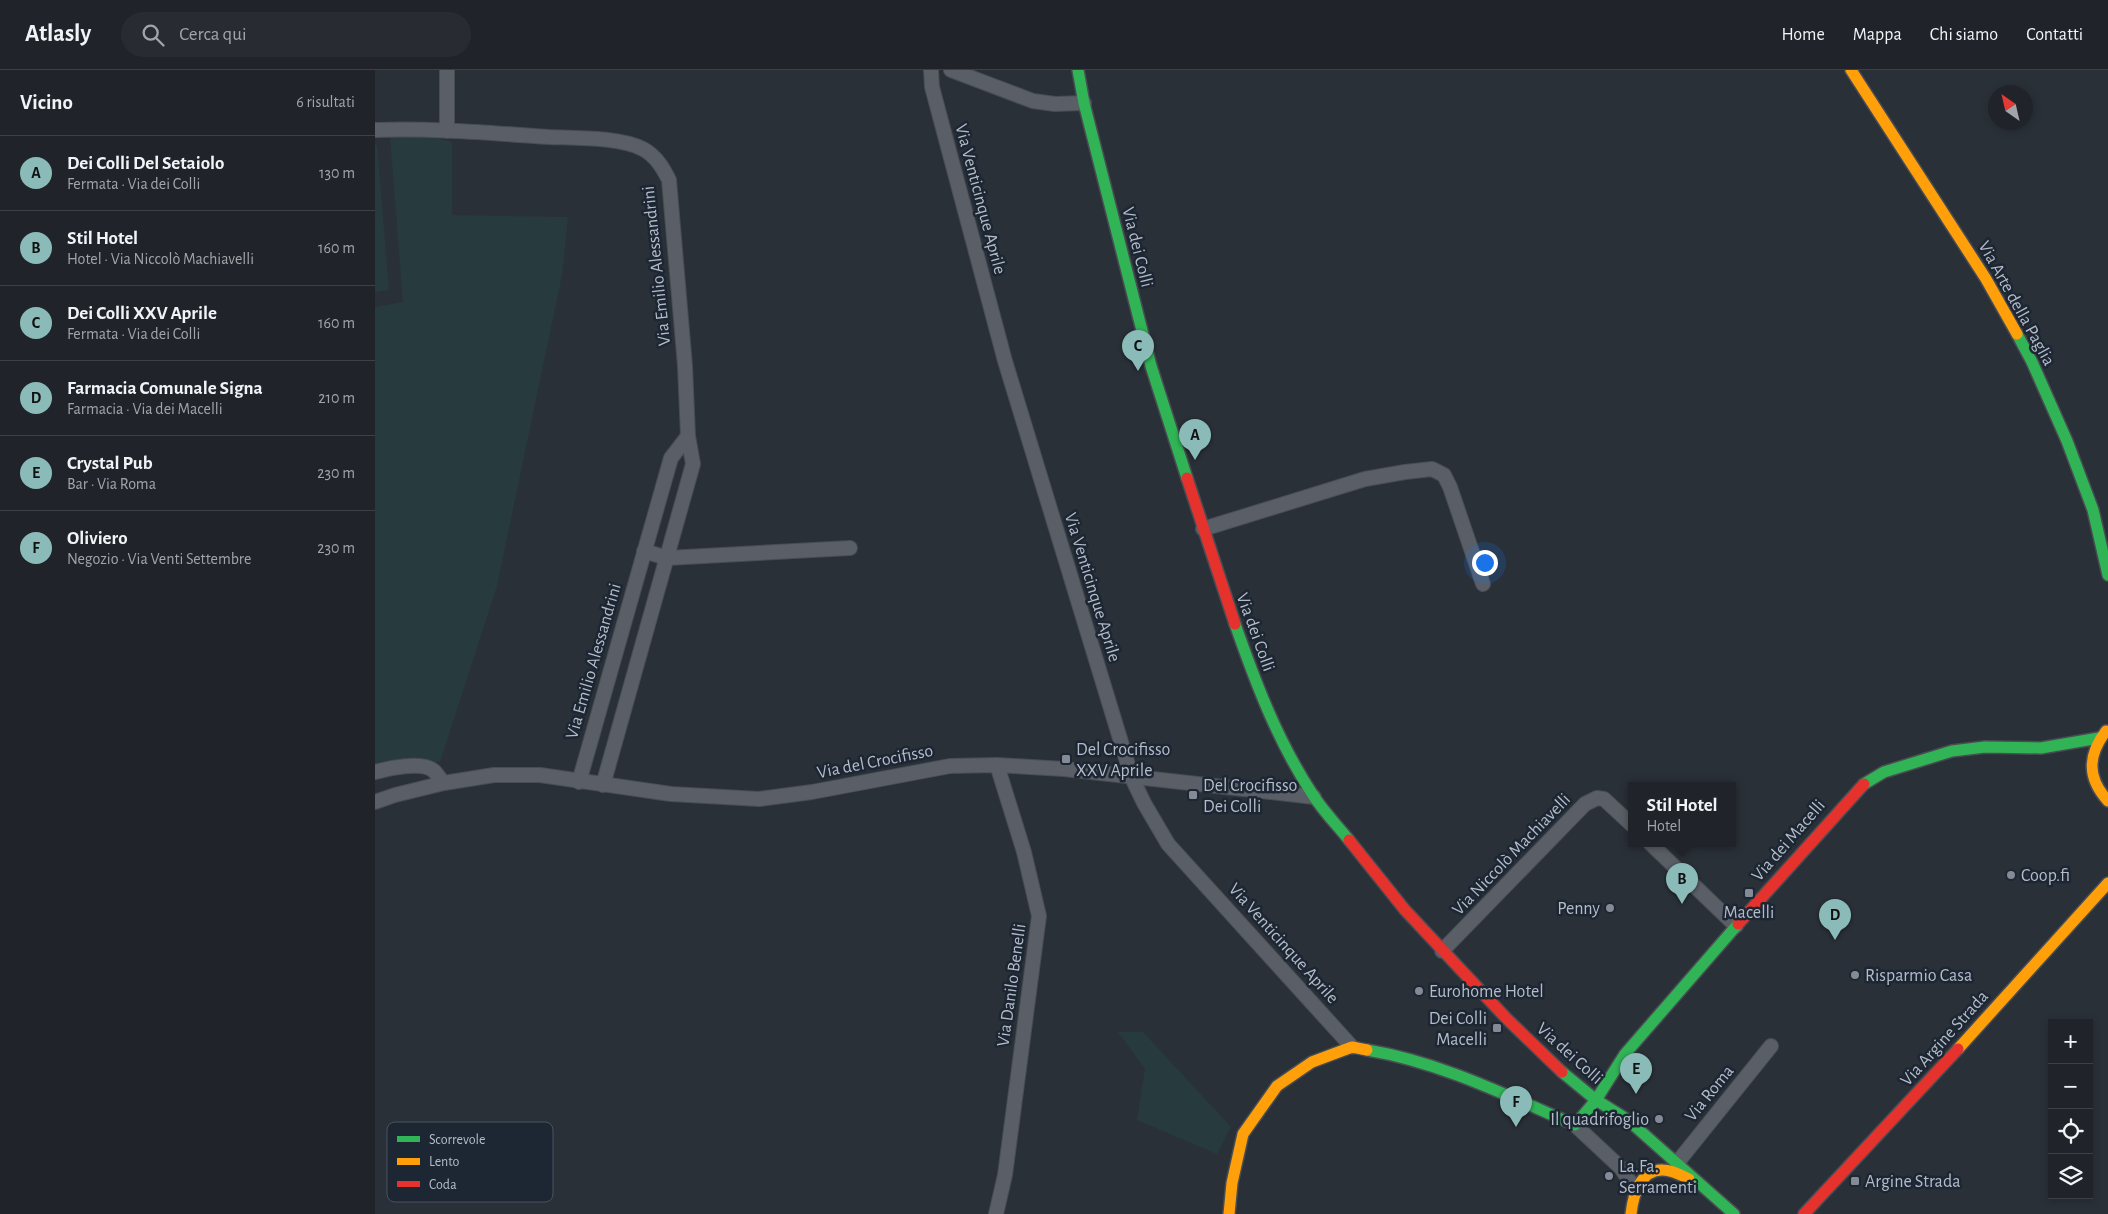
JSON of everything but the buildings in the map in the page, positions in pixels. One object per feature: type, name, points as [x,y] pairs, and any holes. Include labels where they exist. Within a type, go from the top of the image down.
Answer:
[{"type":"main road","name":"Via dei Colli","points":[[1078,70],[1084,103],[1139,327],[1203,529],[1255,681],[1275,729],[1293,763],[1315,797],[1405,910],[1507,1019],[1596,1100]]},
{"type":"main road","name":"Via Arte della Paglia","points":[[1851,70],[1986,279],[2032,362],[2067,441],[2093,510],[2108,575]]},
{"type":"main road","name":"Via dei Macelli","points":[[1599,1074],[1620,1060],[1861,786],[1884,772],[1952,751],[1985,748],[2041,748],[2106,731]]},
{"type":"main road","points":[[2106,731],[2093,752],[2091,766],[2093,782],[2101,795],[2108,801]]},
{"type":"main road","name":"Via Argine Strada","points":[[1804,1214],[1915,1097],[2108,883]]},
{"type":"main road","points":[[1229,1214],[1232,1183],[1243,1134],[1277,1086],[1312,1062],[1352,1047],[1392,1054],[1475,1082],[1575,1125]]},
{"type":"main road","name":"Via dei Macelli","points":[[1575,1125],[1596,1100],[1620,1060]]},
{"type":"main road","points":[[1559,1068],[1573,1075],[1585,1077]]},
{"type":"main road","points":[[1596,1100],[1627,1120],[1734,1214]]},
{"type":"main road","points":[[1631,1214],[1636,1191],[1647,1175],[1655,1171],[1665,1170],[1700,1184]]},
{"type":"street","points":[[447,70],[447,131]]},
{"type":"street","name":"Via Venticinque Aprile","points":[[931,70],[931,87],[1005,361],[1132,778],[1168,844],[1352,1047]]},
{"type":"street","points":[[951,70],[1033,101],[1055,104],[1084,103]]},
{"type":"street","name":"Via Emilio Alessandrini","points":[[375,130],[447,131],[601,140],[629,144],[642,148],[653,156],[663,168],[669,180],[685,366],[688,436],[693,464],[603,785]]},
{"type":"street","name":"Via Emilio Alessandrini","points":[[579,782],[671,458],[688,436]]},
{"type":"street","points":[[1203,529],[1365,479],[1432,469],[1444,475],[1450,487],[1483,584]]},
{"type":"street","points":[[644,551],[667,558],[850,548]]},
{"type":"street","points":[[375,772],[417,765],[428,767],[444,783]]},
{"type":"street","name":"Via del Crocifisso","points":[[375,802],[444,783],[494,775],[540,775],[671,794],[759,799],[812,792],[950,766],[997,765],[1064,769],[1315,797]]},
{"type":"street","name":"Via Danilo Benelli","points":[[996,1214],[1006,1165],[1039,916],[1024,852],[997,765]]},
{"type":"street","name":"Via Niccolò Machiavelli","points":[[1442,951],[1585,804],[1597,798],[1605,799],[1628,821]]},
{"type":"street","points":[[1655,847],[1736,926]]},
{"type":"street","name":"Via Roma","points":[[1677,1163],[1771,1046]]},
{"type":"street","points":[[1575,1125],[1621,1168],[1636,1191]]},
{"type":"green space","points":[[424,135],[452,142],[452,215],[568,217],[562,275],[497,586],[440,762],[375,770],[375,307],[403,302],[390,136]]},
{"type":"green space","points":[[375,145],[377,145],[389,290],[375,292]]},
{"type":"green space","points":[[1118,1032],[1143,1032],[1231,1127],[1217,1154],[1137,1120],[1145,1069]]},
{"type":"traffic: fast","points":[[1078,70],[1084,103],[1151,366],[1187,478]]},
{"type":"traffic: fast","points":[[2017,334],[2032,362],[2067,441],[2093,510],[2108,575]]},
{"type":"traffic: fast","points":[[1235,624],[1251,669],[1278,733],[1300,775],[1317,801],[1349,840]]},
{"type":"traffic: fast","points":[[1864,784],[1884,772],[1952,751],[1985,747],[2041,748],[2099,738]]},
{"type":"traffic: fast","points":[[1367,1050],[1394,1055],[1447,1071],[1575,1125],[1596,1100],[1625,1054],[1738,924]]},
{"type":"traffic: fast","points":[[1562,1072],[1596,1100],[1628,1120],[1734,1214]]},
{"type":"traffic: slow","points":[[1851,70],[1986,279],[2017,334]]},
{"type":"traffic: slow","points":[[2106,731],[2095,749],[2092,767],[2096,784],[2108,801]]},
{"type":"traffic: slow","points":[[1958,1049],[2108,883]]},
{"type":"traffic: slow","points":[[1229,1214],[1232,1183],[1243,1134],[1277,1086],[1312,1062],[1352,1047],[1367,1050]]},
{"type":"traffic: slow","points":[[1631,1214],[1639,1185],[1649,1174],[1655,1171],[1666,1170],[1689,1179]]},
{"type":"traffic: jam","points":[[1187,478],[1235,624]]},
{"type":"traffic: jam","points":[[1738,924],[1864,784]]},
{"type":"traffic: jam","points":[[1349,840],[1405,910],[1507,1019],[1562,1072]]},
{"type":"traffic: jam","points":[[1804,1214],[1958,1049]]},
{"type":"place","name":"Dei Colli XXV Aprile","points":[[1138,371]]},
{"type":"place","name":"Dei Colli Del Setaiolo","points":[[1195,460]]},
{"type":"place","name":"Del Crocifisso XXV Aprile","points":[[1066,759]]},
{"type":"place","name":"Del Crocifisso Dei Colli","points":[[1193,795]]},
{"type":"place","name":"Coop.fi","points":[[2011,875]]},
{"type":"place","name":"Macelli","points":[[1749,893]]},
{"type":"place","name":"Stil Hotel","points":[[1682,904]]},
{"type":"place","name":"Penny","points":[[1610,908]]},
{"type":"place","name":"Farmacia Comunale Signa","points":[[1835,940]]},
{"type":"place","name":"Risparmio Casa","points":[[1855,975]]},
{"type":"place","name":"Eurohome Hotel","points":[[1419,991]]},
{"type":"place","name":"Dei Colli Macelli","points":[[1497,1028]]},
{"type":"place","name":"Crystal Pub","points":[[1636,1094]]},
{"type":"place","name":"Il quadrifoglio","points":[[1659,1119]]},
{"type":"place","name":"Oliviero","points":[[1516,1127]]},
{"type":"place","name":"La.Fa. Serramenti","points":[[1609,1176]]},
{"type":"place","name":"Argine Strada","points":[[1855,1181]]}]
